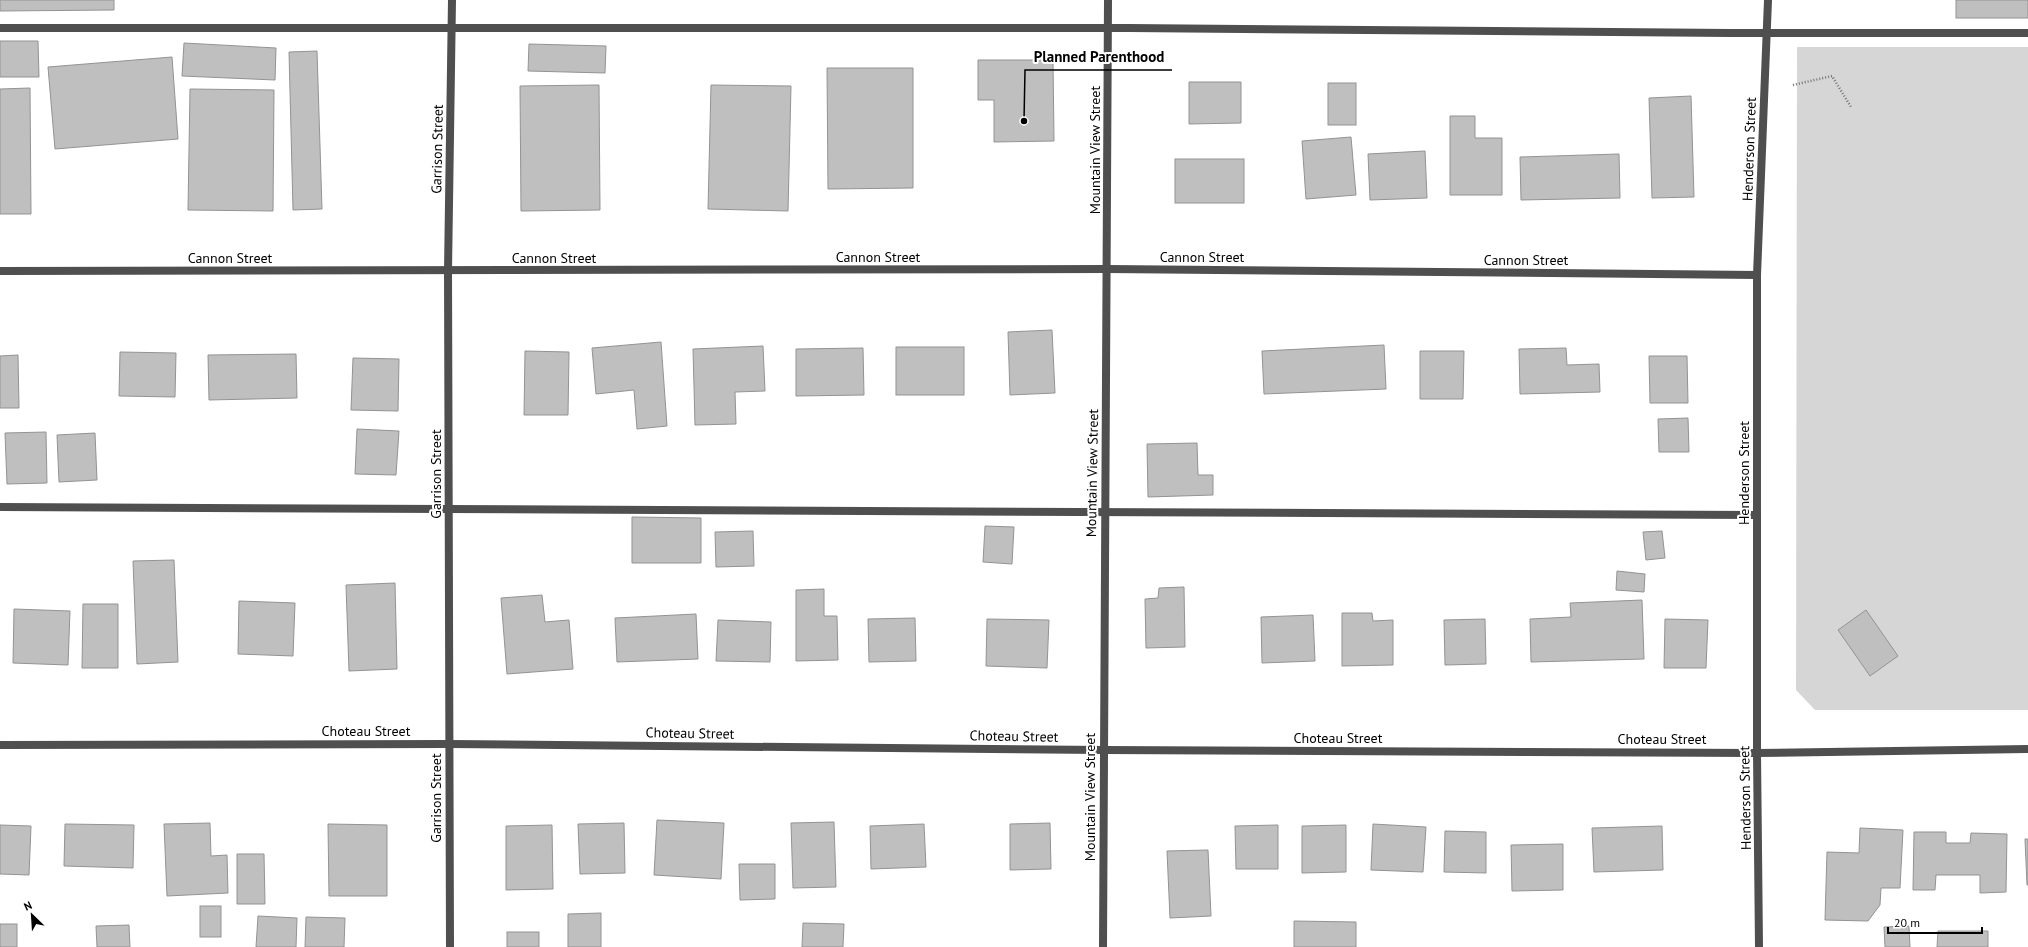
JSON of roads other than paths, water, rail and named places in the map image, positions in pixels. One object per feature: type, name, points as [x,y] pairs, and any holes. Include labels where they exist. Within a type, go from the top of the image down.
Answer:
[{"type":"street","name":"Garrison Street","points":[[450,947],[450,509],[448,271],[452,0]]},
{"type":"street","name":"Mountain View Street","points":[[1103,947],[1103,750],[1108,269],[1108,0]]},
{"type":"street","name":"Henderson Street","points":[[1759,947],[1757,753],[1757,275],[1768,0]]},
{"type":"street","points":[[0,28],[1108,28],[1767,34],[2028,33]]},
{"type":"street","name":"Cannon Street","points":[[0,271],[1108,269],[1757,275]]},
{"type":"street","points":[[0,507],[1757,515]]},
{"type":"street","name":"Choteau Street","points":[[0,745],[449,744],[1103,750],[1757,753],[2028,749]]},
{"type":"place","name":"Planned Parenthood","points":[[1024,121]]}]
